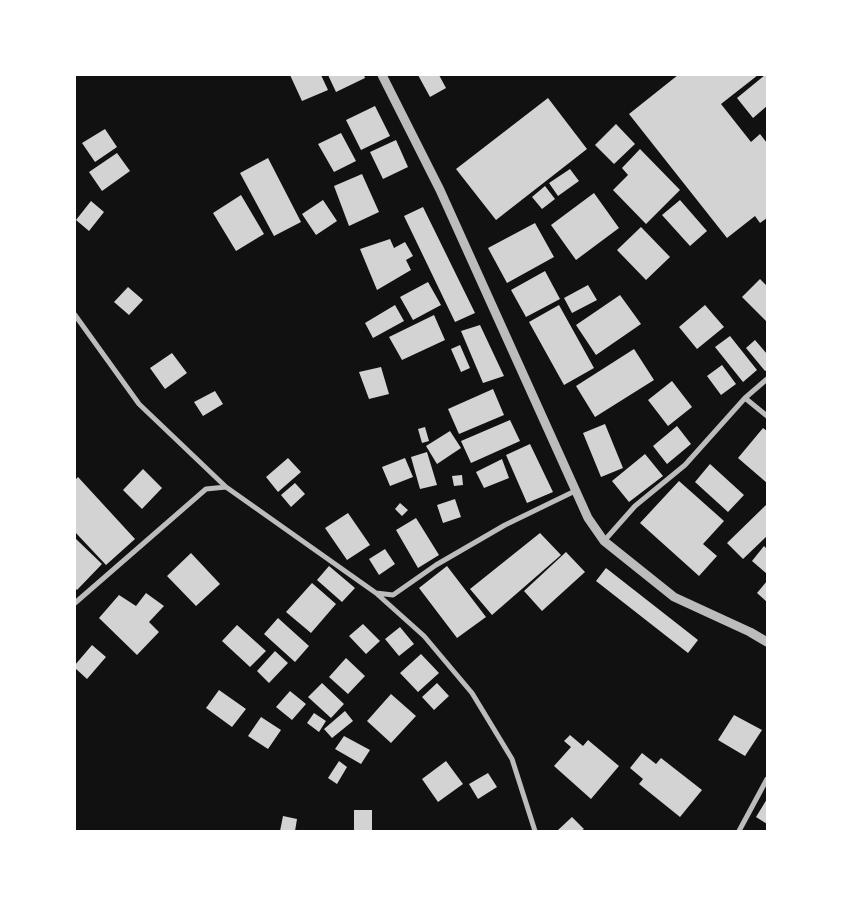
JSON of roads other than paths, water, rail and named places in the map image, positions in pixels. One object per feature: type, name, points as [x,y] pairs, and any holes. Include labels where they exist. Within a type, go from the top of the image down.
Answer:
[{"type":"street","points":[[382,75],[440,190],[588,518],[604,541],[674,597],[750,632],[767,642]]},
{"type":"street","points":[[75,315],[139,404],[226,487],[376,593],[424,636],[472,693],[512,759],[535,831]]},
{"type":"street","points":[[604,541],[635,506],[685,465],[745,398],[767,379]]},
{"type":"street","points":[[745,398],[767,416]]},
{"type":"street","points":[[75,603],[206,489],[226,487]]},
{"type":"street","points":[[376,593],[393,595],[436,565],[490,534],[575,491]]},
{"type":"street","points":[[739,831],[767,779]]}]
